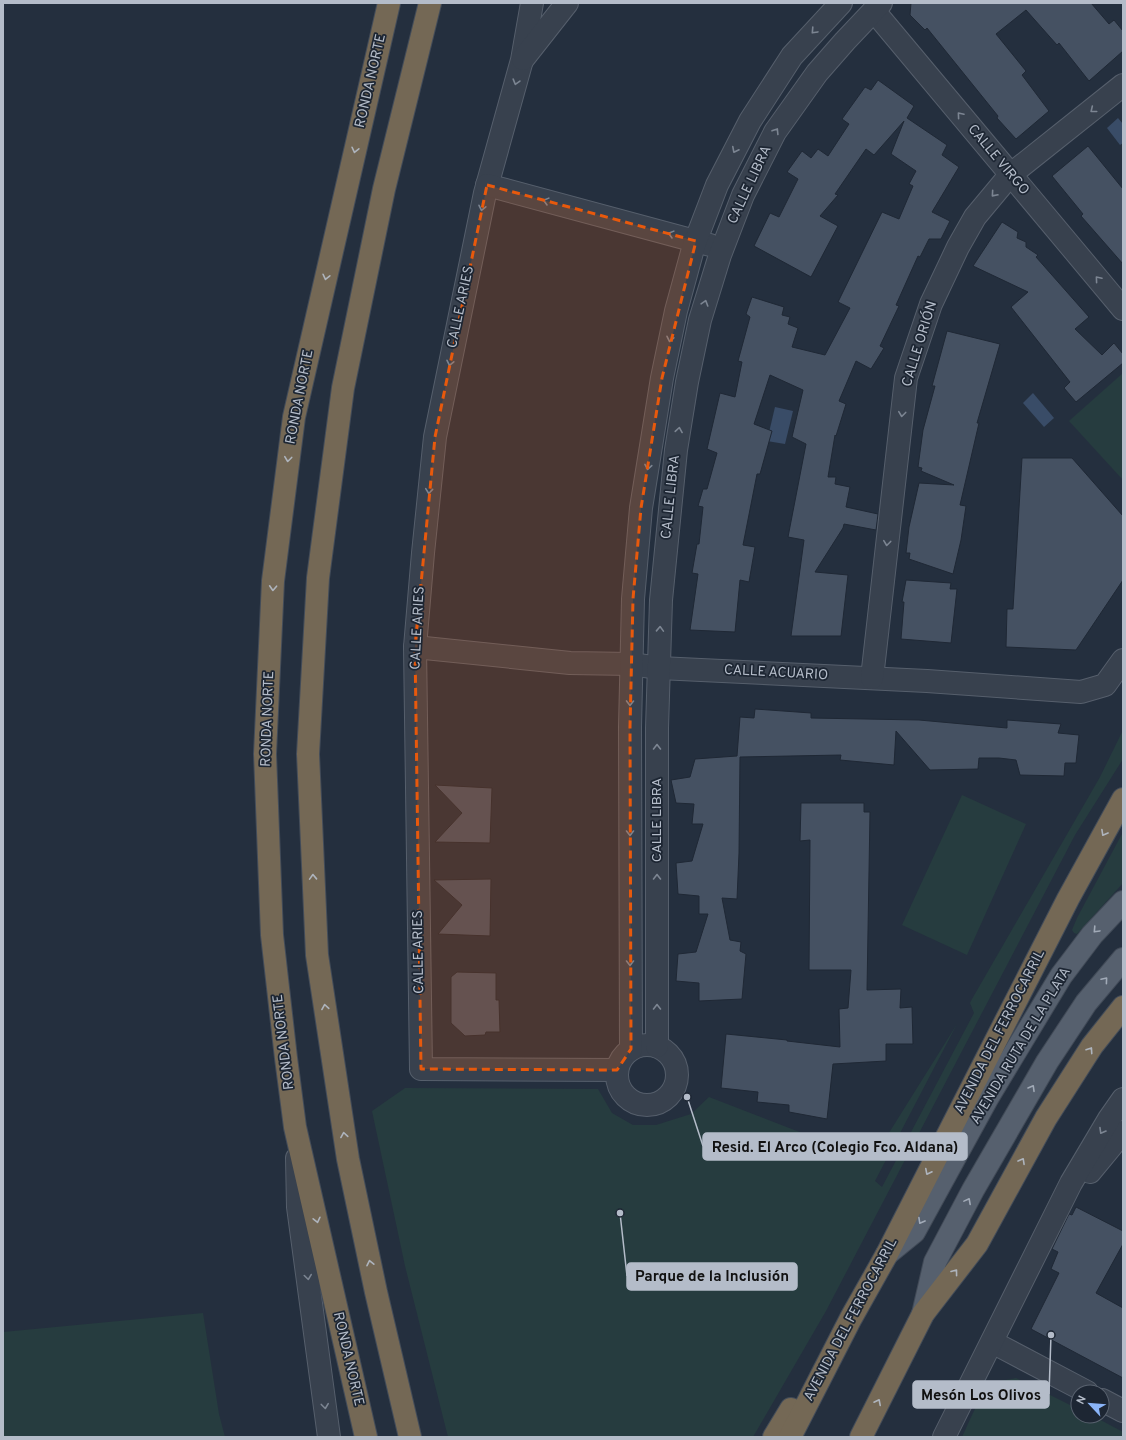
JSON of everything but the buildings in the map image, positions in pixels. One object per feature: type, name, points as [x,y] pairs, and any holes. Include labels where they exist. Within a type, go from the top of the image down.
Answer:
[{"type":"highway","name":"RONDA NORTE","points":[[366,1437],[295,1127],[272,935],[265,754],[273,581],[294,417],[389,3]]},
{"type":"highway","points":[[410,1437],[376,1292],[348,1159],[317,955],[308,754],[318,578],[343,388],[384,188],[430,3]]},
{"type":"highway","name":"AVENIDA DEL FERROCARRIL","points":[[790,1437],[851,1318],[887,1254],[1094,850],[1123,798]]},
{"type":"highway","points":[[861,1437],[923,1314],[977,1244],[1046,1118],[1092,1046],[1123,1007]]},
{"type":"highway","points":[[376,1292],[405,1360],[426,1437]]},
{"type":"highway","points":[[774,1437],[800,1393],[851,1318]]},
{"type":"main road","name":"AVENIDA RUTA DE LA PLATA","points":[[887,1254],[914,1232],[988,1097],[1061,976],[1092,935],[1123,902]]},
{"type":"main road","points":[[923,1314],[935,1262],[973,1190],[1047,1062],[1086,1003],[1123,959]]},
{"type":"street","name":"CALLE ARIES","points":[[532,3],[522,60],[487,185],[435,436],[415,647],[421,1069],[616,1070]]},
{"type":"street","points":[[522,60],[567,3]]},
{"type":"street","name":"CALLE LIBRA","points":[[631,1049],[630,727],[632,599],[641,508],[664,370],[676,311],[696,241],[717,185],[750,121],[792,56],[841,3]]},
{"type":"street","name":"CALLE LIBRA","points":[[657,1046],[657,728],[661,600],[676,450],[687,382],[700,320],[722,248],[742,195],[775,132],[817,73],[844,42],[878,7]]},
{"type":"street","name":"CALLE VIRGO","points":[[878,7],[1010,175],[1123,309]]},
{"type":"street","name":"CALLE ORIÓN","points":[[872,678],[906,378],[931,304],[974,217],[1010,175],[1123,85]]},
{"type":"street","points":[[487,185],[722,248]]},
{"type":"street","name":"CALLE ACUARIO","points":[[415,647],[570,663],[631,664],[659,668],[927,681],[1081,692],[1105,685],[1123,660]]},
{"type":"street","points":[[644,1045],[657,1046],[671,1057],[675,1064],[677,1073],[676,1082],[672,1091],[665,1099],[656,1104],[646,1106],[636,1104],[627,1098],[620,1090],[616,1070],[624,1055],[631,1049],[644,1045]]},
{"type":"street","points":[[944,1437],[1071,1183],[1109,1119],[1123,1099]]},
{"type":"street","points":[[295,1127],[298,1206],[329,1437]]},
{"type":"street","points":[[1071,1183],[1085,1179],[1123,1132]]},
{"type":"street","points":[[992,1342],[1072,1384]]},
{"type":"street","points":[[1110,1404],[1123,1411]]},
{"type":"highlighted area","points":[[487,185],[696,241],[662,378],[641,508],[633,599],[630,727],[631,1049],[617,1070],[421,1069],[415,647],[435,437]]},
{"type":"green space","points":[[1123,373],[1123,480],[1069,421]]},
{"type":"green space","points":[[1123,730],[1123,759],[1075,835],[826,1311],[753,1437],[448,1437],[405,1266],[372,1111],[405,1088],[598,1089],[612,1113],[633,1125],[656,1125],[691,1114],[709,1097],[872,1160],[957,1024],[875,1181],[882,1187],[974,1013],[970,1003],[972,999],[1100,777]]},
{"type":"green space","points":[[962,795],[1026,824],[967,955],[902,925]]},
{"type":"green space","points":[[1123,832],[1123,883],[1077,934],[1074,933],[1072,930],[1077,918]]},
{"type":"green space","points":[[203,1313],[219,1414],[225,1437],[3,1437],[3,1332]]},
{"type":"green space","points":[[1016,1378],[1070,1405],[1070,1424],[1108,1424],[1123,1432],[1123,1437],[962,1437],[983,1396],[992,1386],[1004,1380]]},
{"type":"water","points":[[1118,118],[1123,124],[1123,143],[1120,145],[1107,128]]},
{"type":"water","points":[[1033,393],[1054,418],[1044,427],[1023,403]]},
{"type":"water","points":[[775,407],[793,411],[785,444],[767,441]]},
{"type":"place","name":"Resid. El Arco (Colegio Fco. Aldana)","points":[[687,1097]]},
{"type":"place","name":"Parque de la Inclusión","points":[[620,1213]]},
{"type":"place","name":"Mesón Los Olivos","points":[[1051,1335]]}]
